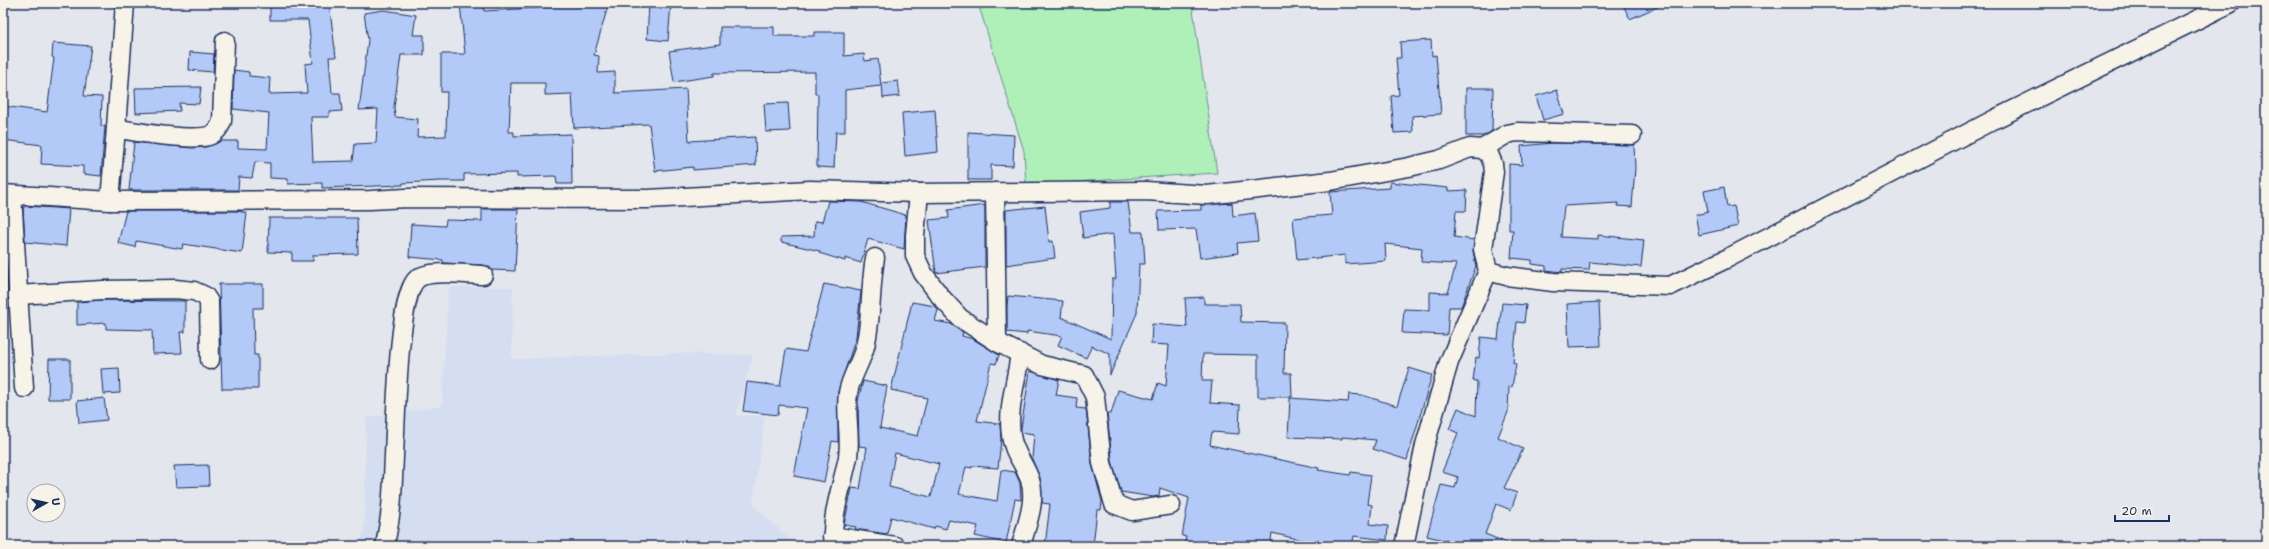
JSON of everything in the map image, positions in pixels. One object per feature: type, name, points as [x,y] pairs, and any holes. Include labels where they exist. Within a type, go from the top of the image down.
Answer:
[{"type":"street","points":[[110,201],[125,3]]},
{"type":"street","points":[[1488,271],[1507,276],[1553,282],[1670,286],[1742,251],[1996,119],[2232,3]]},
{"type":"street","points":[[116,128],[147,135],[192,137],[205,137],[215,132],[222,121],[225,41]]},
{"type":"street","points":[[24,388],[15,258],[7,195],[110,201],[370,200],[406,198],[648,199],[810,190],[919,193],[1146,191],[1206,195],[1330,181],[1409,167],[1439,160],[1470,148],[1482,148],[1507,134],[1517,132],[1632,134]]},
{"type":"street","points":[[1404,546],[1425,444],[1449,362],[1488,271],[1483,249],[1494,172],[1489,154],[1482,148]]},
{"type":"street","points":[[995,192],[997,342]]},
{"type":"street","points":[[919,193],[915,235],[915,256],[923,273],[940,296],[960,318],[997,342],[1042,365],[1084,374],[1095,397],[1102,463],[1114,504],[1132,511],[1171,505]]},
{"type":"street","points":[[875,258],[866,343],[862,358],[852,377],[848,394],[850,436],[848,456],[835,506],[833,541],[894,546]]},
{"type":"street","points":[[384,546],[391,507],[399,367],[404,312],[414,283],[417,279],[436,274],[483,275]]},
{"type":"street","points":[[17,293],[175,289],[194,291],[205,296],[210,305],[210,360]]},
{"type":"street","points":[[1020,353],[1011,411],[1010,434],[1014,450],[1030,480],[1032,494],[1028,521],[1021,546]]},
{"type":"shaded area","points":[[448,287],[513,287],[512,359],[679,353],[753,355],[736,415],[765,416],[753,504],[797,546],[359,546],[364,530],[366,418],[442,406]]},
{"type":"green space","points":[[978,3],[1192,3],[1217,173],[1026,185],[1024,151]]},
{"type":"building","points":[[270,3],[329,3],[336,57],[329,57],[332,93],[340,93],[342,111],[329,112],[329,117],[311,117],[313,162],[353,161],[355,144],[376,143],[378,109],[359,110],[368,40],[364,13],[384,10],[416,15],[413,35],[424,35],[424,55],[401,55],[394,107],[395,117],[418,119],[417,137],[446,136],[447,92],[441,92],[441,54],[465,54],[460,3],[483,3],[484,11],[552,7],[552,3],[598,3],[608,6],[594,55],[599,56],[598,73],[615,72],[615,93],[686,89],[689,141],[755,137],[756,165],[693,170],[693,167],[655,171],[649,124],[574,128],[572,94],[545,95],[545,83],[511,83],[509,132],[514,132],[514,136],[571,134],[572,184],[557,184],[556,176],[517,177],[517,173],[464,174],[464,181],[322,188],[322,183],[288,184],[288,179],[270,178],[270,163],[255,162],[252,178],[239,177],[238,190],[129,190],[134,142],[192,148],[206,147],[221,141],[238,141],[238,148],[267,149],[269,113],[233,109],[234,70],[249,72],[249,76],[270,78],[269,94],[307,93],[305,64],[313,63],[308,20],[270,20]]},
{"type":"building","points":[[649,3],[671,3],[668,41],[647,39]]},
{"type":"building","points":[[1622,3],[1666,3],[1630,19]]},
{"type":"building","points":[[720,27],[774,27],[774,36],[814,36],[814,32],[844,32],[844,56],[864,54],[865,61],[878,59],[881,86],[845,90],[845,132],[836,132],[834,168],[817,167],[818,94],[815,94],[815,72],[714,73],[714,76],[674,82],[669,51],[720,44]]},
{"type":"building","points":[[1431,40],[1432,56],[1436,55],[1441,114],[1412,116],[1413,132],[1394,133],[1391,96],[1399,95],[1396,58],[1401,58],[1400,42]]},
{"type":"building","points":[[53,43],[91,46],[84,96],[102,97],[101,126],[105,126],[101,176],[83,174],[83,166],[41,164],[42,145],[3,140],[3,106],[47,112],[54,58],[52,57]]},
{"type":"building","points":[[190,52],[214,54],[213,72],[189,70]]},
{"type":"building","points":[[898,81],[900,96],[883,98],[882,83]]},
{"type":"building","points":[[201,87],[199,104],[179,103],[180,111],[136,113],[135,88]]},
{"type":"building","points":[[1466,88],[1493,88],[1492,131],[1484,136],[1466,136]]},
{"type":"building","points":[[1557,90],[1564,114],[1543,120],[1536,96]]},
{"type":"building","points":[[788,103],[790,131],[766,132],[764,104]]},
{"type":"building","points":[[935,110],[938,152],[905,156],[902,113]]},
{"type":"building","points":[[968,132],[1014,135],[1013,166],[991,165],[991,180],[968,180]]},
{"type":"building","points":[[1553,143],[1634,145],[1635,168],[1632,207],[1617,206],[1618,203],[1564,206],[1561,237],[1598,239],[1598,235],[1644,240],[1641,267],[1590,262],[1589,270],[1562,269],[1562,272],[1546,270],[1546,266],[1532,264],[1532,260],[1511,258],[1513,230],[1509,230],[1509,164],[1522,165],[1521,146]]},
{"type":"building","points":[[1390,182],[1448,188],[1448,191],[1467,190],[1466,211],[1456,211],[1454,237],[1474,240],[1473,251],[1476,266],[1461,307],[1449,307],[1447,335],[1402,333],[1404,309],[1430,310],[1430,292],[1448,293],[1456,264],[1421,262],[1422,248],[1385,244],[1386,261],[1345,264],[1345,255],[1297,260],[1293,218],[1332,215],[1330,192],[1390,188]]},
{"type":"building","points":[[1724,187],[1727,207],[1734,206],[1738,226],[1699,235],[1695,215],[1708,212],[1704,191]]},
{"type":"building","points":[[828,201],[861,202],[906,215],[904,249],[868,239],[861,263],[845,258],[845,261],[819,253],[820,251],[781,242],[781,237],[814,236],[815,221],[822,222]]},
{"type":"building","points":[[1110,202],[1128,202],[1132,232],[1143,232],[1145,264],[1139,264],[1137,313],[1110,375],[1110,354],[1092,346],[1086,358],[1058,345],[1062,336],[1027,331],[1027,334],[1007,332],[1007,306],[1008,296],[1063,301],[1061,317],[1111,339],[1112,279],[1116,279],[1113,234],[1083,238],[1080,212],[1110,208]]},
{"type":"building","points":[[1232,203],[1233,216],[1255,213],[1258,241],[1237,243],[1238,253],[1200,258],[1196,229],[1159,230],[1158,211],[1201,210],[1201,205]]},
{"type":"building","points":[[985,205],[985,267],[936,273],[929,220],[949,218],[948,210]]},
{"type":"building","points":[[26,206],[69,209],[66,246],[25,242],[23,208]]},
{"type":"building","points":[[1045,206],[1049,242],[1053,241],[1055,258],[1006,265],[1006,210]]},
{"type":"building","points":[[482,209],[518,209],[515,271],[492,270],[483,265],[443,263],[443,260],[409,257],[411,224],[445,226],[446,220],[482,221]]},
{"type":"building","points":[[126,211],[237,211],[247,213],[242,253],[183,244],[182,249],[136,241],[135,247],[118,243]]},
{"type":"building","points":[[269,218],[357,218],[358,254],[313,255],[313,261],[292,261],[292,253],[268,252]]},
{"type":"building","points":[[219,284],[263,284],[263,308],[253,308],[254,355],[258,355],[258,389],[222,389]]},
{"type":"building","points":[[824,284],[861,291],[856,337],[838,392],[838,442],[832,441],[824,482],[794,476],[807,408],[779,405],[778,415],[743,411],[747,382],[780,386],[786,349],[806,352]]},
{"type":"building","points":[[1204,297],[1204,304],[1240,304],[1241,322],[1285,323],[1284,373],[1291,373],[1292,397],[1258,397],[1258,355],[1203,354],[1202,381],[1212,381],[1210,403],[1240,405],[1239,434],[1212,432],[1210,445],[1319,468],[1318,470],[1350,475],[1351,472],[1371,475],[1367,504],[1372,505],[1370,524],[1388,526],[1387,540],[1354,536],[1352,546],[1318,546],[1318,544],[1272,533],[1270,546],[1184,546],[1186,537],[1182,536],[1189,498],[1160,488],[1159,496],[1153,497],[1121,492],[1112,461],[1107,413],[1111,414],[1118,390],[1153,399],[1158,383],[1166,386],[1169,345],[1151,344],[1152,324],[1187,327],[1185,298]]},
{"type":"building","points":[[103,300],[185,301],[185,332],[180,332],[182,353],[153,354],[152,330],[106,329],[106,323],[77,325],[77,302]]},
{"type":"building","points":[[912,302],[935,306],[938,310],[935,321],[951,324],[963,332],[962,336],[973,339],[999,355],[996,364],[991,363],[977,421],[1000,424],[1001,439],[998,468],[966,467],[959,494],[997,501],[1001,470],[1015,472],[1020,483],[1021,500],[1015,499],[1006,543],[975,536],[978,526],[949,520],[946,529],[935,526],[934,529],[891,517],[887,534],[855,529],[856,527],[844,525],[852,488],[860,489],[867,447],[859,446],[858,401],[863,381],[887,386],[880,428],[918,436],[927,398],[891,390]],"holes":[[[895,453],[939,464],[931,497],[889,487]]]},
{"type":"building","points":[[1599,302],[1601,346],[1569,347],[1567,304]]},
{"type":"building","points":[[1502,303],[1526,305],[1524,323],[1517,322],[1513,363],[1516,364],[1512,387],[1509,386],[1508,412],[1498,437],[1523,449],[1504,488],[1517,493],[1511,510],[1496,504],[1485,534],[1515,546],[1468,546],[1427,536],[1441,485],[1455,488],[1458,477],[1442,472],[1458,433],[1449,429],[1458,408],[1476,416],[1477,381],[1473,381],[1476,357],[1479,358],[1481,337],[1498,339]]},
{"type":"building","points":[[49,359],[70,359],[70,399],[48,399]]},
{"type":"building","points":[[119,368],[120,393],[103,394],[101,369]]},
{"type":"building","points":[[1409,368],[1432,375],[1407,460],[1373,449],[1376,440],[1342,437],[1342,439],[1288,437],[1290,398],[1348,402],[1349,394],[1362,395],[1397,406]]},
{"type":"building","points":[[1030,371],[1059,380],[1056,395],[1077,398],[1076,408],[1086,409],[1092,464],[1102,501],[1101,510],[1097,510],[1093,546],[1045,546],[1050,504],[1042,503],[1040,478],[1032,459],[1034,434],[1021,432]]},
{"type":"building","points":[[104,398],[107,420],[79,423],[77,401]]},
{"type":"building","points":[[208,465],[209,486],[176,487],[174,466]]}]
